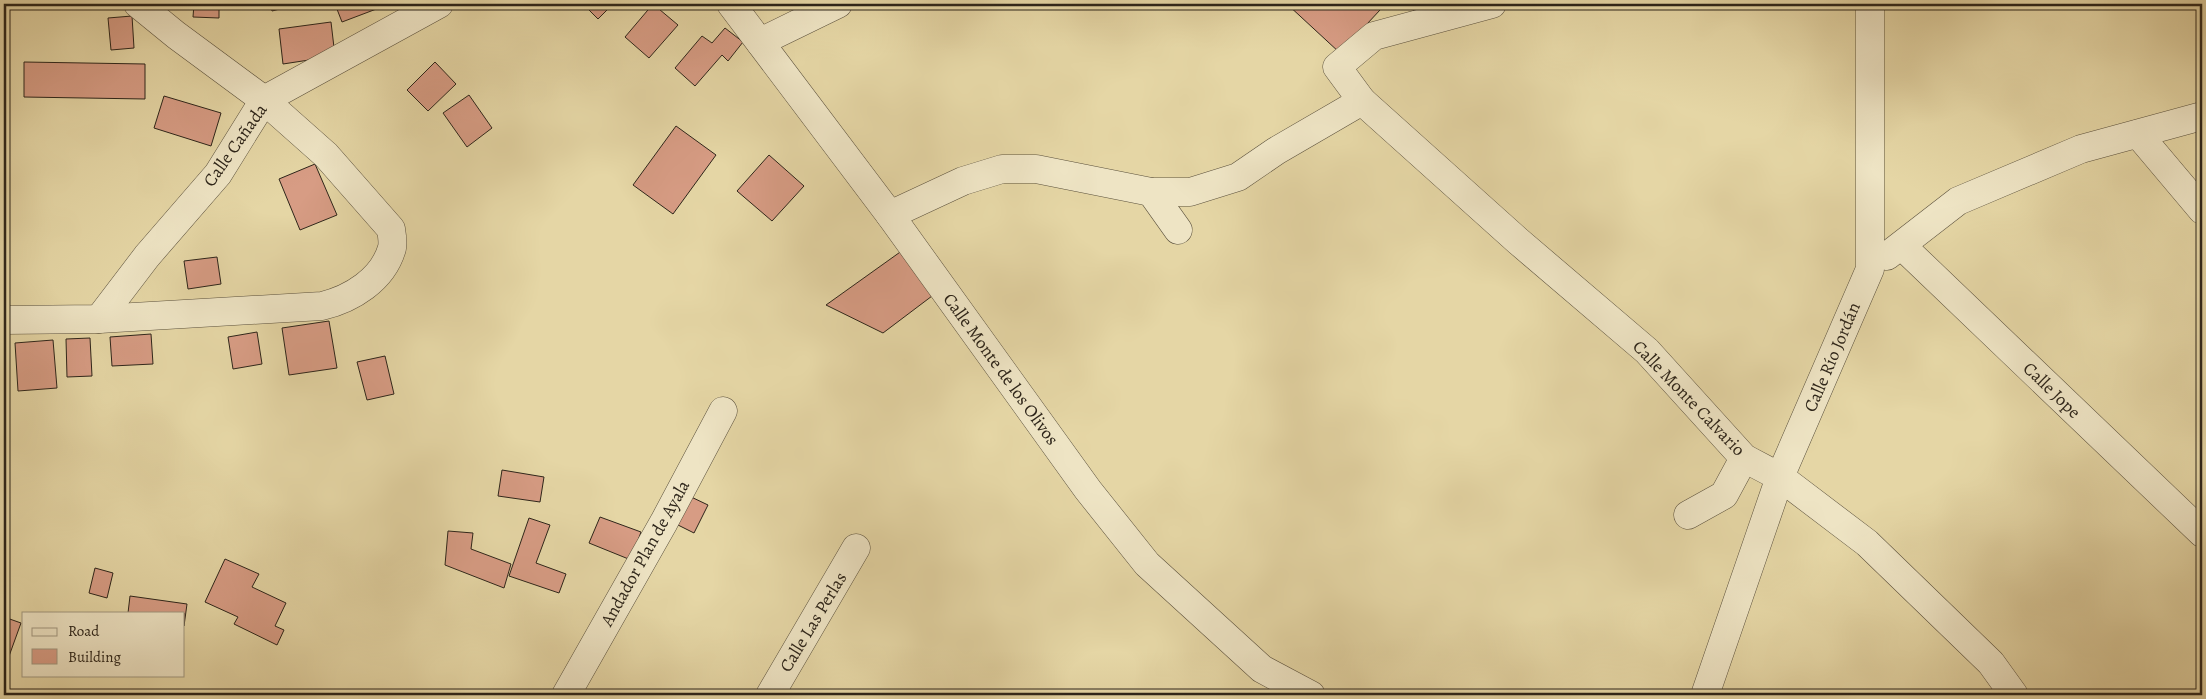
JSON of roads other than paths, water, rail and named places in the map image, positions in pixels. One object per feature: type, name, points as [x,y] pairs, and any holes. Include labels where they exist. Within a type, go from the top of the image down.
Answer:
[{"type":"street","points":[[4,320],[99,319],[322,306],[341,302],[360,292],[383,266],[392,248],[391,228],[326,155],[264,100],[176,35],[138,4]]},
{"type":"street","name":"Calle Cañada","points":[[99,319],[147,256],[218,174],[264,100],[439,4]]},
{"type":"street","name":"Calle Monte de los Olivos","points":[[731,4],[890,216],[1088,490],[1147,564],[1262,669],[1311,695]]},
{"type":"street","points":[[760,42],[838,4]]},
{"type":"street","name":"Calle Monte Calvario","points":[[1492,4],[1374,36],[1336,67],[1362,101],[1518,241],[1647,351],[1744,458],[1780,477],[1867,543],[1991,663],[2014,695]]},
{"type":"street","name":"Calle Río Jordán","points":[[1705,695],[1780,477],[1870,269],[1870,4]]},
{"type":"street","points":[[890,216],[963,181],[1002,169],[1036,169],[1151,192],[1190,192],[1238,178],[1276,152],[1362,101]]},
{"type":"street","points":[[1870,269],[1958,201],[2081,149],[2202,116]]},
{"type":"street","points":[[2138,134],[2202,210]]},
{"type":"street","points":[[1151,192],[1178,230]]},
{"type":"street","name":"Calle Jope","points":[[1902,246],[2202,533]]},
{"type":"street","name":"Andador Plan de Ayala","points":[[566,695],[664,522],[723,411]]},
{"type":"street","points":[[1688,514],[1724,495],[1744,458]]},
{"type":"street","name":"Calle Las Perlas","points":[[770,695],[856,548]]}]
